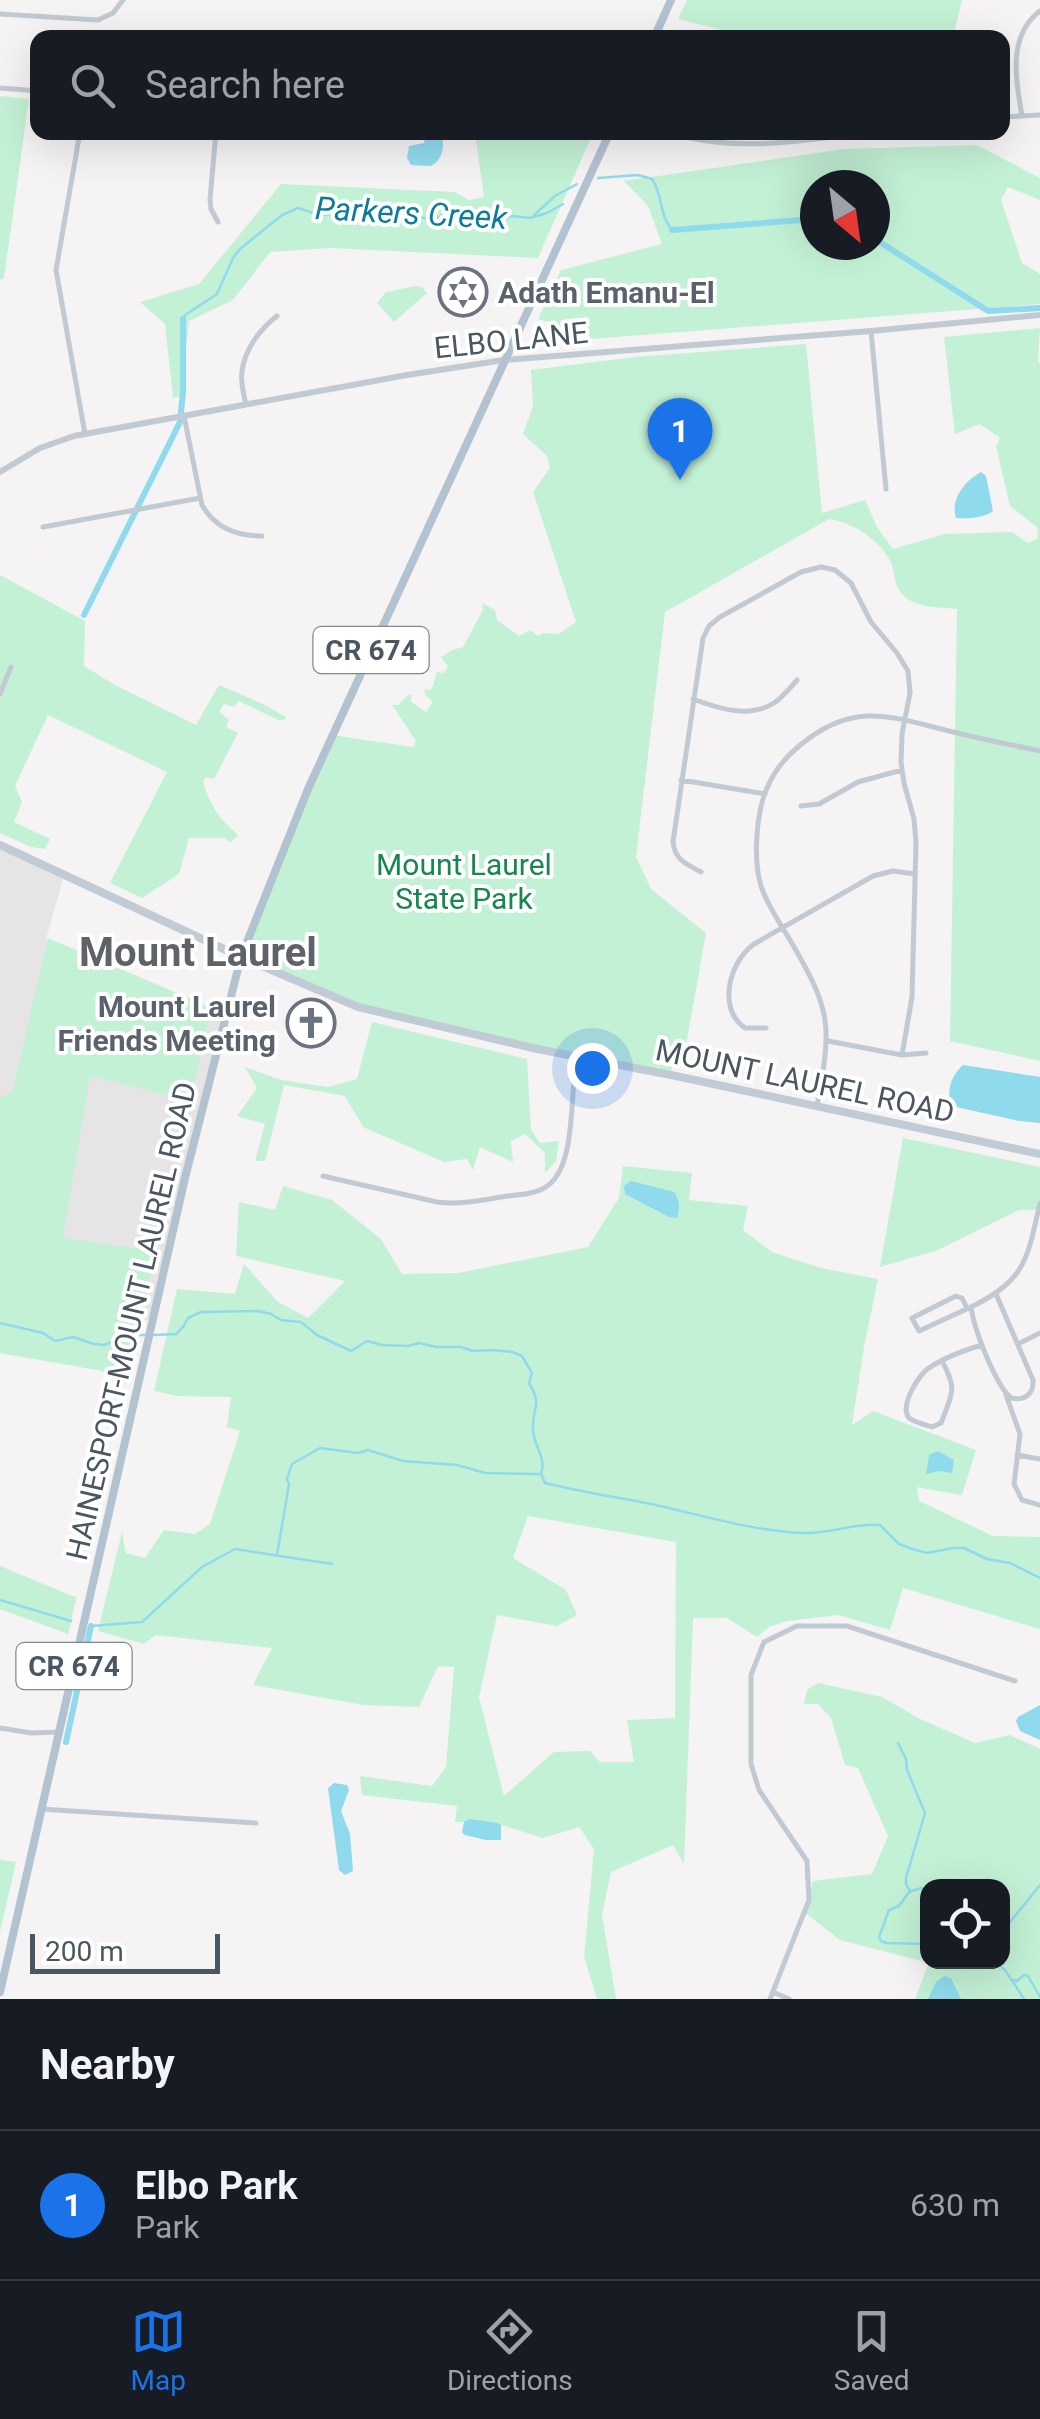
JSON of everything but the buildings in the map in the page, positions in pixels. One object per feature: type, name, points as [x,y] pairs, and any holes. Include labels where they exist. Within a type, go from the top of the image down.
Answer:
[{"type":"main road","points":[[658,30],[671,0]]},
{"type":"main road","name":"HAINESPORT-MOUNT LAUREL ROAD","points":[[0,1992],[185,1178],[241,957],[301,804],[606,140]]},
{"type":"main road","name":"MOUNT LAUREL ROAD","points":[[0,845],[358,1008],[1040,1154]]},
{"type":"street","points":[[0,14],[98,20],[112,13],[123,0]]},
{"type":"street","points":[[1022,116],[1016,68],[1018,43],[1028,20],[1040,10]]},
{"type":"street","points":[[0,88],[30,90]]},
{"type":"street","points":[[1010,117],[1040,115]]},
{"type":"street","points":[[79,140],[56,270],[85,434]]},
{"type":"street","points":[[215,140],[210,208],[218,222]]},
{"type":"street","points":[[699,140],[743,145],[793,140]]},
{"type":"street","name":"ELBO LANE","points":[[0,472],[40,448],[85,434],[504,360],[1040,315]]},
{"type":"street","points":[[246,404],[243,366],[258,332],[276,316]]},
{"type":"street","points":[[871,331],[886,489]]},
{"type":"street","points":[[184,416],[206,514],[225,529],[262,536]]},
{"type":"street","points":[[43,527],[200,498]]},
{"type":"street","points":[[701,872],[680,860],[674,848],[700,644],[714,622],[802,572],[821,567],[835,570],[851,583],[871,622],[905,665],[910,682],[901,743],[902,770],[914,819],[912,996],[902,1054]]},
{"type":"street","points":[[0,694],[11,667]]},
{"type":"street","points":[[693,699],[719,708],[756,710],[774,703],[797,680]]},
{"type":"street","points":[[817,1106],[828,1040],[826,1013],[765,895],[758,873],[760,819],[770,780],[782,764],[826,728],[851,718],[870,716],[905,721],[1040,750]]},
{"type":"street","points":[[801,806],[819,804],[858,782],[902,770]]},
{"type":"street","points":[[681,780],[765,794]]},
{"type":"street","points":[[766,1028],[746,1028],[735,1020],[730,1005],[732,979],[741,954],[878,874],[914,874]]},
{"type":"street","points":[[828,1040],[902,1054],[926,1052]]},
{"type":"street","points":[[323,1176],[455,1204],[540,1190],[554,1181],[566,1160],[578,1057]]},
{"type":"street","points":[[1040,1203],[1022,1266],[1011,1282],[996,1294],[969,1308],[919,1331],[912,1318],[956,1296],[969,1308],[1020,1434],[1014,1484],[1028,1503],[1040,1505]]},
{"type":"street","points":[[996,1294],[1036,1391],[1017,1400],[1005,1392]]},
{"type":"street","points":[[1018,1344],[1040,1333]]},
{"type":"street","points":[[942,1362],[953,1390],[941,1423],[932,1426],[910,1419],[906,1409],[918,1378],[927,1369],[942,1362],[982,1345]]},
{"type":"street","points":[[1017,1455],[1040,1460]]},
{"type":"street","points":[[789,1999],[771,1995],[809,1900],[807,1861],[759,1790],[751,1764],[751,1675],[764,1642],[797,1626],[847,1626],[1015,1681]]},
{"type":"street","points":[[0,1728],[31,1734],[59,1732]]},
{"type":"street","points":[[41,1809],[256,1824]]},
{"type":"shaded area","points":[[0,845],[64,875],[46,939],[226,1018],[153,1320],[95,1324],[0,1271]]},
{"type":"green space","points":[[687,0],[962,0],[955,30],[722,30],[678,19]]},
{"type":"green space","points":[[0,96],[29,99],[4,278],[0,280]]},
{"type":"green space","points":[[476,140],[590,140],[538,258],[331,248],[270,252],[233,300],[189,321],[181,396],[173,398],[165,324],[140,302],[199,284],[281,184],[455,192],[469,200],[484,197]]},
{"type":"green space","points":[[977,145],[1040,178],[1040,200],[1008,187],[1001,200],[1022,263],[1040,274],[1040,304],[565,341],[558,325],[538,319],[561,270],[662,244],[648,206],[624,181],[844,149]]},
{"type":"green space","points":[[416,286],[427,293],[394,322],[377,303],[386,292]]},
{"type":"green space","name":"Mount Laurel State Park","points":[[1040,328],[1040,1061],[950,1041],[957,609],[908,599],[898,588],[892,565],[882,549],[857,529],[829,519],[665,612],[636,857],[651,889],[706,933],[683,1062],[673,1060],[671,1075],[358,1007],[241,957],[332,735],[413,747],[416,741],[392,705],[398,705],[409,694],[410,701],[426,712],[433,702],[424,689],[430,690],[437,672],[444,673],[448,666],[441,657],[463,647],[483,610],[482,603],[495,610],[497,620],[519,636],[530,630],[538,636],[559,634],[576,622],[533,492],[550,468],[547,456],[523,434],[533,406],[531,370],[635,357],[806,344],[822,513],[865,500],[893,549],[945,534],[1012,532],[1028,543],[1037,539],[1038,528],[1010,506],[996,446],[1000,438],[980,424],[955,434],[944,337]]},
{"type":"green space","points":[[0,575],[85,621],[84,666],[113,684],[196,725],[219,685],[286,717],[278,720],[239,701],[234,707],[224,704],[219,712],[229,720],[226,727],[238,733],[214,779],[206,777],[203,783],[216,812],[238,835],[231,842],[224,838],[189,838],[179,874],[142,898],[110,883],[167,772],[48,715],[15,786],[22,802],[14,822],[50,839],[45,849],[0,833]]},
{"type":"green space","points":[[48,938],[212,1008],[190,1101],[90,1076],[63,1238],[156,1251],[126,1384],[102,1371],[0,1353],[0,1098],[12,1093]]},
{"type":"green space","points":[[372,1022],[527,1059],[531,1130],[540,1143],[559,1141],[556,1161],[545,1173],[545,1153],[525,1134],[511,1141],[513,1162],[480,1147],[473,1170],[467,1159],[444,1162],[363,1127],[345,1096],[284,1085],[265,1161],[255,1161],[265,1124],[237,1116],[257,1088],[245,1067],[281,1080],[328,1087],[357,1079]]},
{"type":"green space","points":[[903,1138],[1040,1167],[1040,1210],[1019,1210],[938,1250],[880,1267]]},
{"type":"green space","points":[[623,1166],[692,1173],[689,1200],[748,1206],[743,1230],[772,1252],[821,1268],[878,1279],[852,1425],[873,1411],[976,1450],[962,1495],[917,1487],[919,1501],[993,1536],[1040,1537],[1040,1629],[903,1588],[890,1630],[838,1615],[787,1621],[769,1627],[757,1637],[727,1618],[693,1618],[684,1864],[673,1845],[611,1872],[602,1915],[616,1999],[597,1999],[584,1957],[594,1849],[579,1827],[543,1838],[502,1825],[486,1840],[463,1834],[464,1822],[455,1822],[457,1806],[362,1795],[360,1776],[432,1786],[446,1767],[454,1667],[438,1666],[419,1707],[363,1705],[253,1685],[272,1648],[156,1635],[144,1644],[98,1631],[122,1532],[126,1553],[145,1558],[164,1530],[195,1534],[210,1524],[240,1431],[227,1427],[231,1397],[177,1396],[154,1391],[177,1289],[235,1294],[244,1264],[278,1302],[308,1318],[345,1281],[236,1256],[239,1202],[275,1210],[283,1186],[332,1200],[381,1239],[402,1274],[458,1273],[588,1247],[619,1198]],"holes":[[[528,1516],[676,1542],[675,1718],[627,1720],[634,1762],[600,1762],[590,1751],[554,1752],[504,1796],[479,1697],[497,1615],[557,1626],[577,1615],[566,1590],[513,1558]]]},
{"type":"green space","points":[[0,1566],[77,1595],[68,1634],[0,1609]]},
{"type":"green space","points":[[818,1683],[882,1697],[975,1743],[1010,1735],[1040,1749],[1040,1999],[915,1999],[927,1969],[1010,1969],[1010,1879],[920,1879],[920,1961],[840,1940],[804,1912],[813,1881],[872,1874],[888,1836],[858,1768],[845,1765],[831,1718],[818,1704],[804,1704],[807,1690]]},
{"type":"green space","points":[[0,1860],[16,1862],[0,1932]]},
{"type":"water","points":[[442,140],[441,155],[431,166],[411,165],[407,158],[409,146]]},
{"type":"water","points":[[981,472],[986,476],[993,511],[956,518],[955,504],[960,491]]},
{"type":"water","points":[[963,1065],[1040,1077],[1040,1123],[952,1106],[951,1084]]},
{"type":"water","points":[[631,1181],[674,1192],[679,1205],[677,1218],[625,1194],[624,1186]]},
{"type":"water","points":[[938,1451],[954,1460],[952,1473],[926,1474],[929,1455]]},
{"type":"water","points":[[1040,1705],[1040,1740],[1020,1731],[1016,1721]]},
{"type":"water","points":[[334,1783],[347,1785],[349,1790],[341,1811],[350,1834],[353,1871],[345,1875],[339,1870],[328,1788]]},
{"type":"water","points":[[469,1819],[498,1823],[501,1840],[465,1835],[464,1822]]},
{"type":"water","points":[[944,1976],[951,1978],[961,1999],[928,1999],[936,1982]]},
{"type":"waterway","name":"Parkers Creek","points":[[598,178],[638,175],[652,179],[672,230]]},
{"type":"waterway","name":"Parkers Creek","points":[[534,215],[555,196],[577,184]]},
{"type":"waterway","name":"Parkers Creek","points":[[183,319],[217,294],[240,249],[282,215],[298,208],[319,215],[374,211],[400,218],[438,218],[445,213],[471,212],[497,220],[513,216],[530,218],[563,204]]},
{"type":"waterway","name":"Parkers Creek","points":[[672,230],[800,220]]},
{"type":"waterway","name":"Parkers Creek","points":[[890,249],[988,311],[1040,308]]},
{"type":"waterway","name":"Parkers Creek","points":[[84,615],[180,422],[183,319]]},
{"type":"waterway","points":[[154,1335],[176,1334],[188,1318],[201,1312],[258,1311],[281,1320],[301,1322],[317,1335],[351,1351],[367,1341],[512,1352],[522,1356],[532,1373],[529,1383],[536,1402],[534,1435],[545,1483],[784,1532],[813,1533],[880,1525],[899,1544],[912,1549],[927,1553],[964,1548],[1040,1578]]},
{"type":"waterway","points":[[0,1323],[43,1333],[55,1341],[73,1337],[104,1345],[130,1335],[146,1335]]},
{"type":"waterway","points":[[277,1555],[292,1464],[320,1448],[358,1453],[368,1450],[403,1461],[457,1465],[485,1473],[539,1474]]},
{"type":"waterway","points":[[91,1626],[142,1622],[202,1567],[235,1549],[332,1564]]},
{"type":"waterway","points":[[0,1600],[71,1621]]},
{"type":"waterway","points":[[66,1742],[91,1626]]},
{"type":"waterway","points":[[898,1743],[925,1813],[906,1878],[910,1891]]},
{"type":"waterway","name":"Parkers Creek","points":[[1010,1922],[1040,1885]]},
{"type":"waterway","points":[[920,1888],[909,1892],[899,1906],[889,1910],[879,1937],[886,1943],[920,1944]]},
{"type":"waterway","name":"Parkers Creek","points":[[1004,1969],[1024,1999]]},
{"type":"waterway","name":"Parkers Creek","points":[[1012,1980],[1028,1976],[1040,1997]]},
{"type":"place","name":"Adath Emanu-El","points":[[463,292]]},
{"type":"place","name":"Elbo Park","points":[[680,480]]},
{"type":"place","name":"Mount Laurel Friends Meeting","points":[[311,1023]]},
{"type":"district","name":"Mount Laurel","points":[[198,952]]}]
